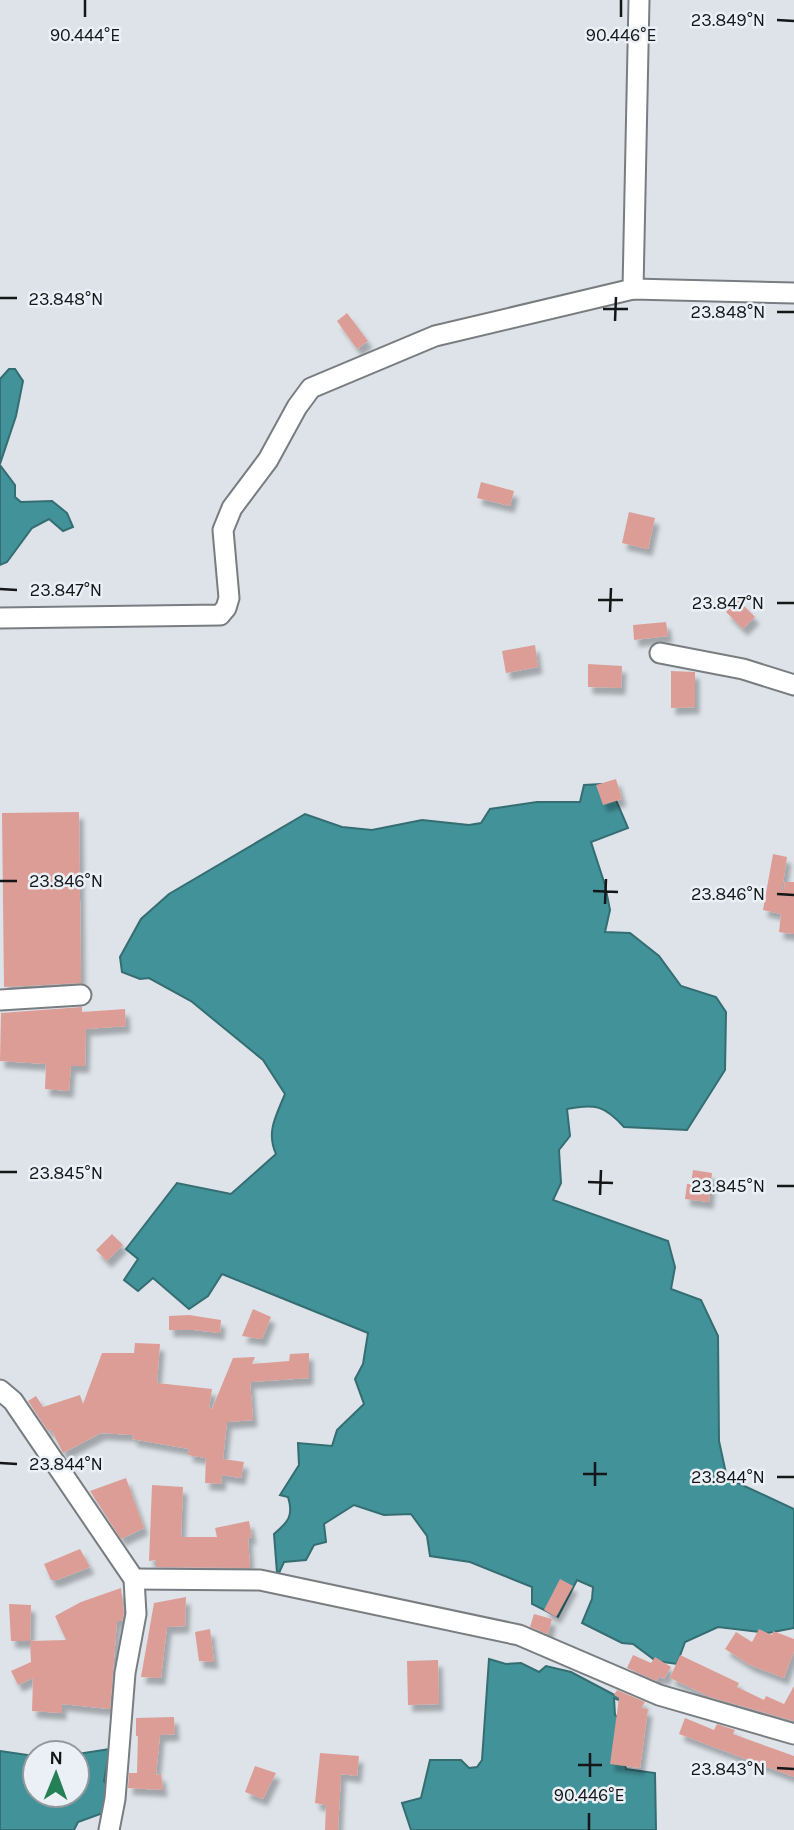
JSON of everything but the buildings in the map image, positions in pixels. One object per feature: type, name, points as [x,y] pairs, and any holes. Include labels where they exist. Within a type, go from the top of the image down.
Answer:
[{"type":"street","points":[[633,289],[639,0]]},
{"type":"street","points":[[0,618],[220,615],[226,608],[229,597],[223,530],[232,508],[268,460],[297,407],[311,388],[435,336],[633,289],[794,293]]},
{"type":"street","points":[[660,653],[743,669],[794,685]]},
{"type":"street","points":[[0,1000],[81,995]]},
{"type":"street","points":[[0,1390],[13,1401],[134,1579],[136,1614],[125,1673],[115,1799],[109,1830]]},
{"type":"street","points":[[134,1579],[260,1580],[519,1634],[659,1695],[794,1734]]},
{"type":"water","points":[[9,369],[15,369],[23,381],[16,416],[0,464],[0,379]]},
{"type":"water","points":[[0,465],[15,485],[15,497],[21,502],[52,501],[67,513],[73,527],[63,531],[49,519],[32,528],[7,562],[0,565]]},
{"type":"water","points":[[602,784],[613,793],[628,828],[591,842],[610,910],[605,932],[630,933],[659,956],[681,986],[716,997],[726,1012],[725,1070],[687,1130],[624,1127],[611,1114],[599,1108],[585,1106],[567,1109],[570,1136],[559,1150],[561,1183],[553,1200],[668,1241],[675,1267],[671,1289],[701,1300],[718,1336],[719,1441],[727,1478],[794,1509],[794,1628],[768,1633],[718,1627],[685,1642],[677,1664],[656,1661],[633,1644],[622,1643],[582,1623],[592,1599],[593,1587],[577,1580],[558,1617],[532,1604],[532,1587],[470,1562],[430,1556],[427,1536],[411,1514],[384,1515],[354,1505],[324,1524],[326,1542],[314,1545],[306,1560],[284,1562],[277,1573],[274,1534],[290,1514],[288,1497],[280,1495],[299,1465],[298,1443],[332,1446],[337,1430],[364,1404],[355,1379],[363,1364],[368,1333],[222,1274],[208,1296],[189,1309],[153,1278],[138,1291],[124,1280],[138,1259],[126,1249],[177,1183],[231,1194],[276,1154],[272,1131],[285,1094],[263,1060],[191,1001],[149,978],[140,979],[122,972],[120,957],[141,919],[169,894],[305,814],[342,827],[372,830],[422,820],[469,825],[481,823],[490,809],[537,802],[580,802],[584,785]]},
{"type":"water","points":[[489,1659],[506,1664],[521,1663],[539,1672],[546,1666],[571,1672],[641,1709],[614,1698],[615,1715],[629,1724],[624,1758],[626,1769],[655,1773],[656,1830],[411,1830],[402,1803],[421,1798],[430,1760],[461,1760],[469,1768],[477,1767],[482,1760]]},
{"type":"water","points":[[110,1749],[104,1781],[109,1789],[111,1810],[78,1822],[74,1830],[0,1830],[0,1751],[21,1754],[21,1809],[91,1809],[91,1752]]}]
